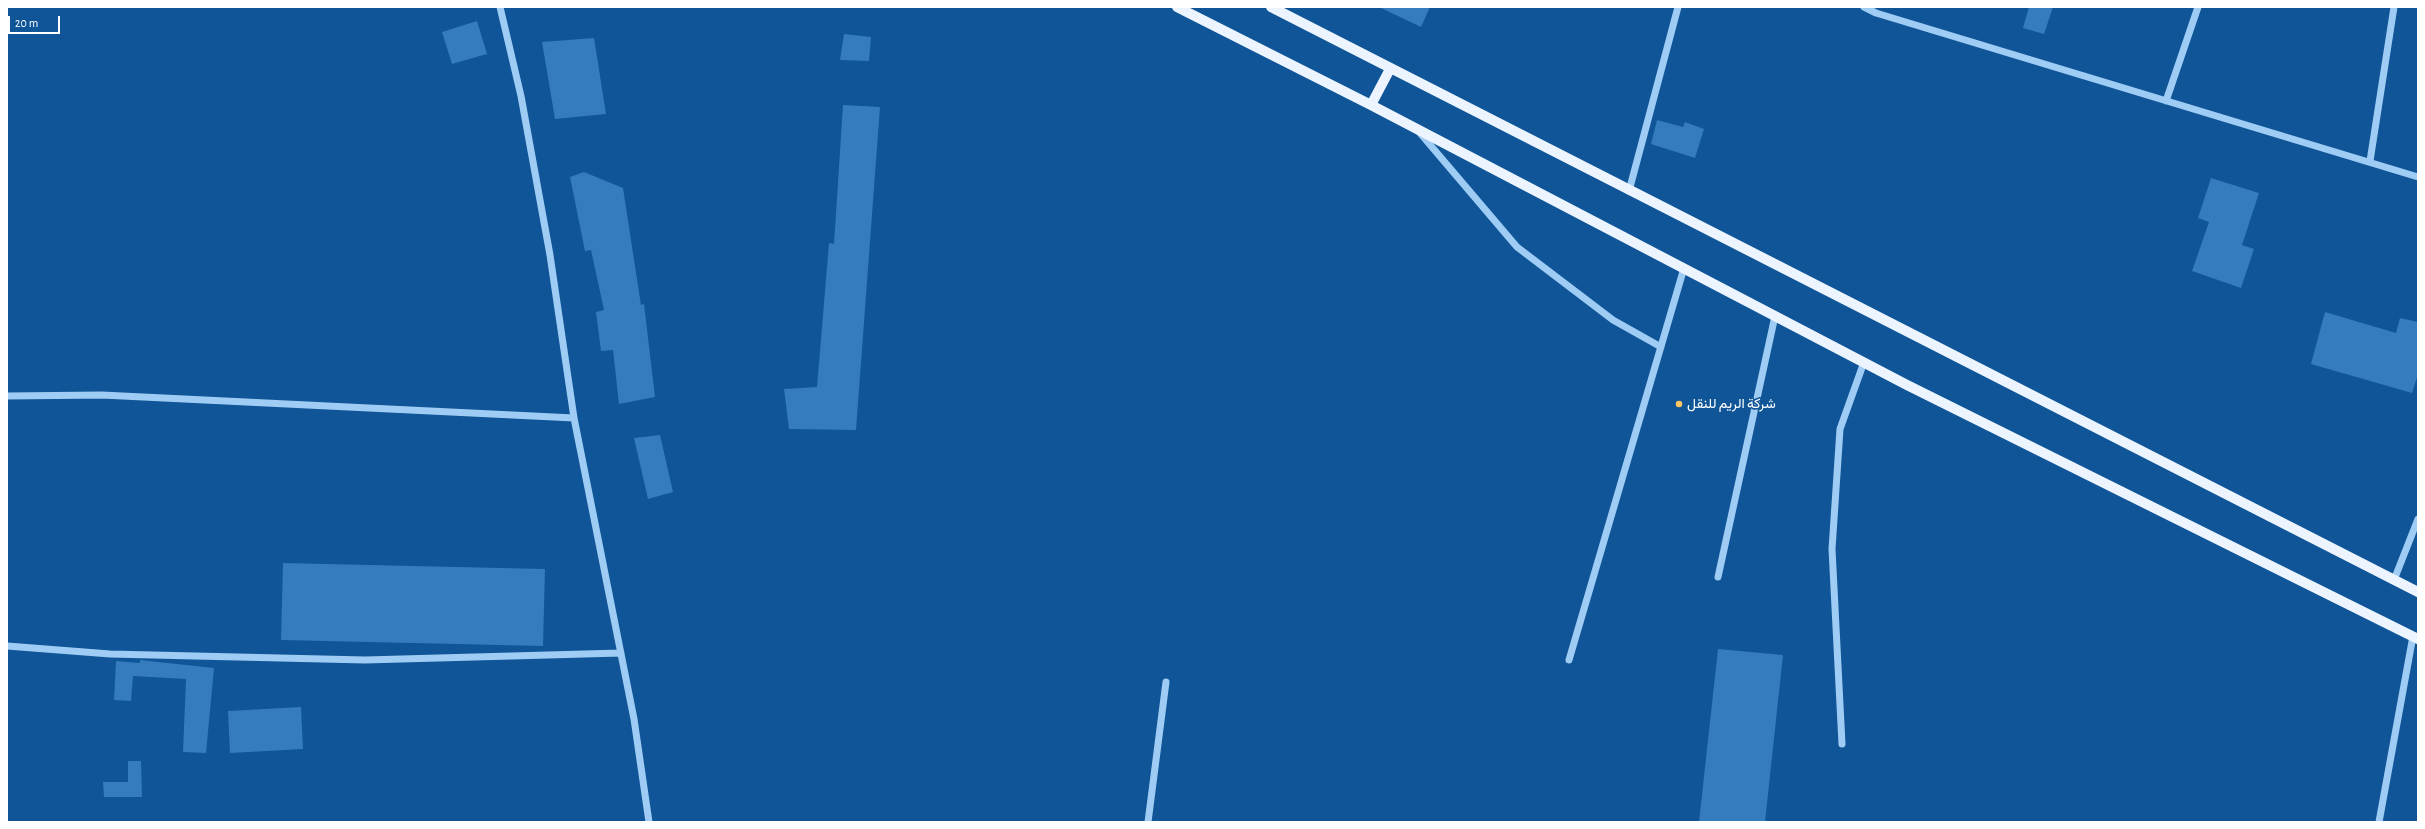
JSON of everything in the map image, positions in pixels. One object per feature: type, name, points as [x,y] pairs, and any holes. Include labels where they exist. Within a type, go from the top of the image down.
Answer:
[{"type":"main road","points":[[1176,7],[1371,105],[1864,362],[2416,638]]},
{"type":"main road","points":[[1271,7],[1390,69],[1468,106],[1629,191],[2418,592]]},
{"type":"main road","points":[[1371,105],[1390,69]]},
{"type":"street","points":[[500,7],[521,96],[550,255],[574,418],[634,719],[649,822]]},
{"type":"street","points":[[1629,191],[1678,7]]},
{"type":"street","points":[[1864,7],[1876,13],[2370,161],[2418,177]]},
{"type":"street","points":[[2166,101],[2198,7]]},
{"type":"street","points":[[2370,161],[2394,7]]},
{"type":"street","points":[[1417,129],[1517,248],[1613,320],[1661,348]]},
{"type":"street","points":[[1569,660],[1684,268]]},
{"type":"street","points":[[1718,577],[1775,316]]},
{"type":"street","points":[[1842,744],[1832,549],[1840,429],[1864,362]]},
{"type":"street","points":[[7,396],[110,396],[574,418]]},
{"type":"street","points":[[2394,580],[2418,519]]},
{"type":"street","points":[[2379,822],[2416,638]]},
{"type":"street","points":[[7,646],[110,654],[365,660],[621,653]]},
{"type":"street","points":[[1148,822],[1166,682]]},
{"type":"building","points":[[1379,7],[1430,7],[1421,27]]},
{"type":"building","points":[[2029,7],[2053,7],[2044,34],[2023,28]]},
{"type":"building","points":[[477,21],[487,54],[452,64],[442,32]]},
{"type":"building","points":[[844,34],[871,37],[869,61],[840,60]]},
{"type":"building","points":[[594,38],[606,114],[555,119],[542,42]]},
{"type":"building","points":[[843,105],[880,107],[856,430],[789,429],[784,389],[817,387],[829,243],[834,244]]},
{"type":"building","points":[[1657,120],[1683,127],[1685,122],[1704,129],[1695,158],[1651,144]]},
{"type":"building","points":[[584,172],[623,188],[641,305],[644,304],[655,397],[619,404],[613,350],[601,351],[596,312],[604,310],[591,250],[585,251],[570,177]]},
{"type":"building","points":[[2211,178],[2259,193],[2242,245],[2254,249],[2241,288],[2192,271],[2209,222],[2198,218]]},
{"type":"building","points":[[2325,312],[2396,333],[2400,318],[2418,322],[2418,374],[2412,393],[2311,364]]},
{"type":"building","points":[[660,435],[673,492],[648,499],[634,438]]},
{"type":"building","points":[[283,563],[545,569],[543,646],[281,640]]},
{"type":"building","points":[[1718,649],[1783,655],[1765,822],[1699,822]]},
{"type":"building","points":[[140,660],[214,668],[206,753],[183,752],[186,679],[133,676],[131,701],[114,700],[116,661],[140,663]]},
{"type":"building","points":[[301,707],[303,749],[230,753],[228,711]]},
{"type":"building","points":[[128,761],[141,761],[142,797],[104,797],[103,782],[128,782]]},
{"type":"place","name":"شركة الريم للنقل","points":[[1679,404]]}]
